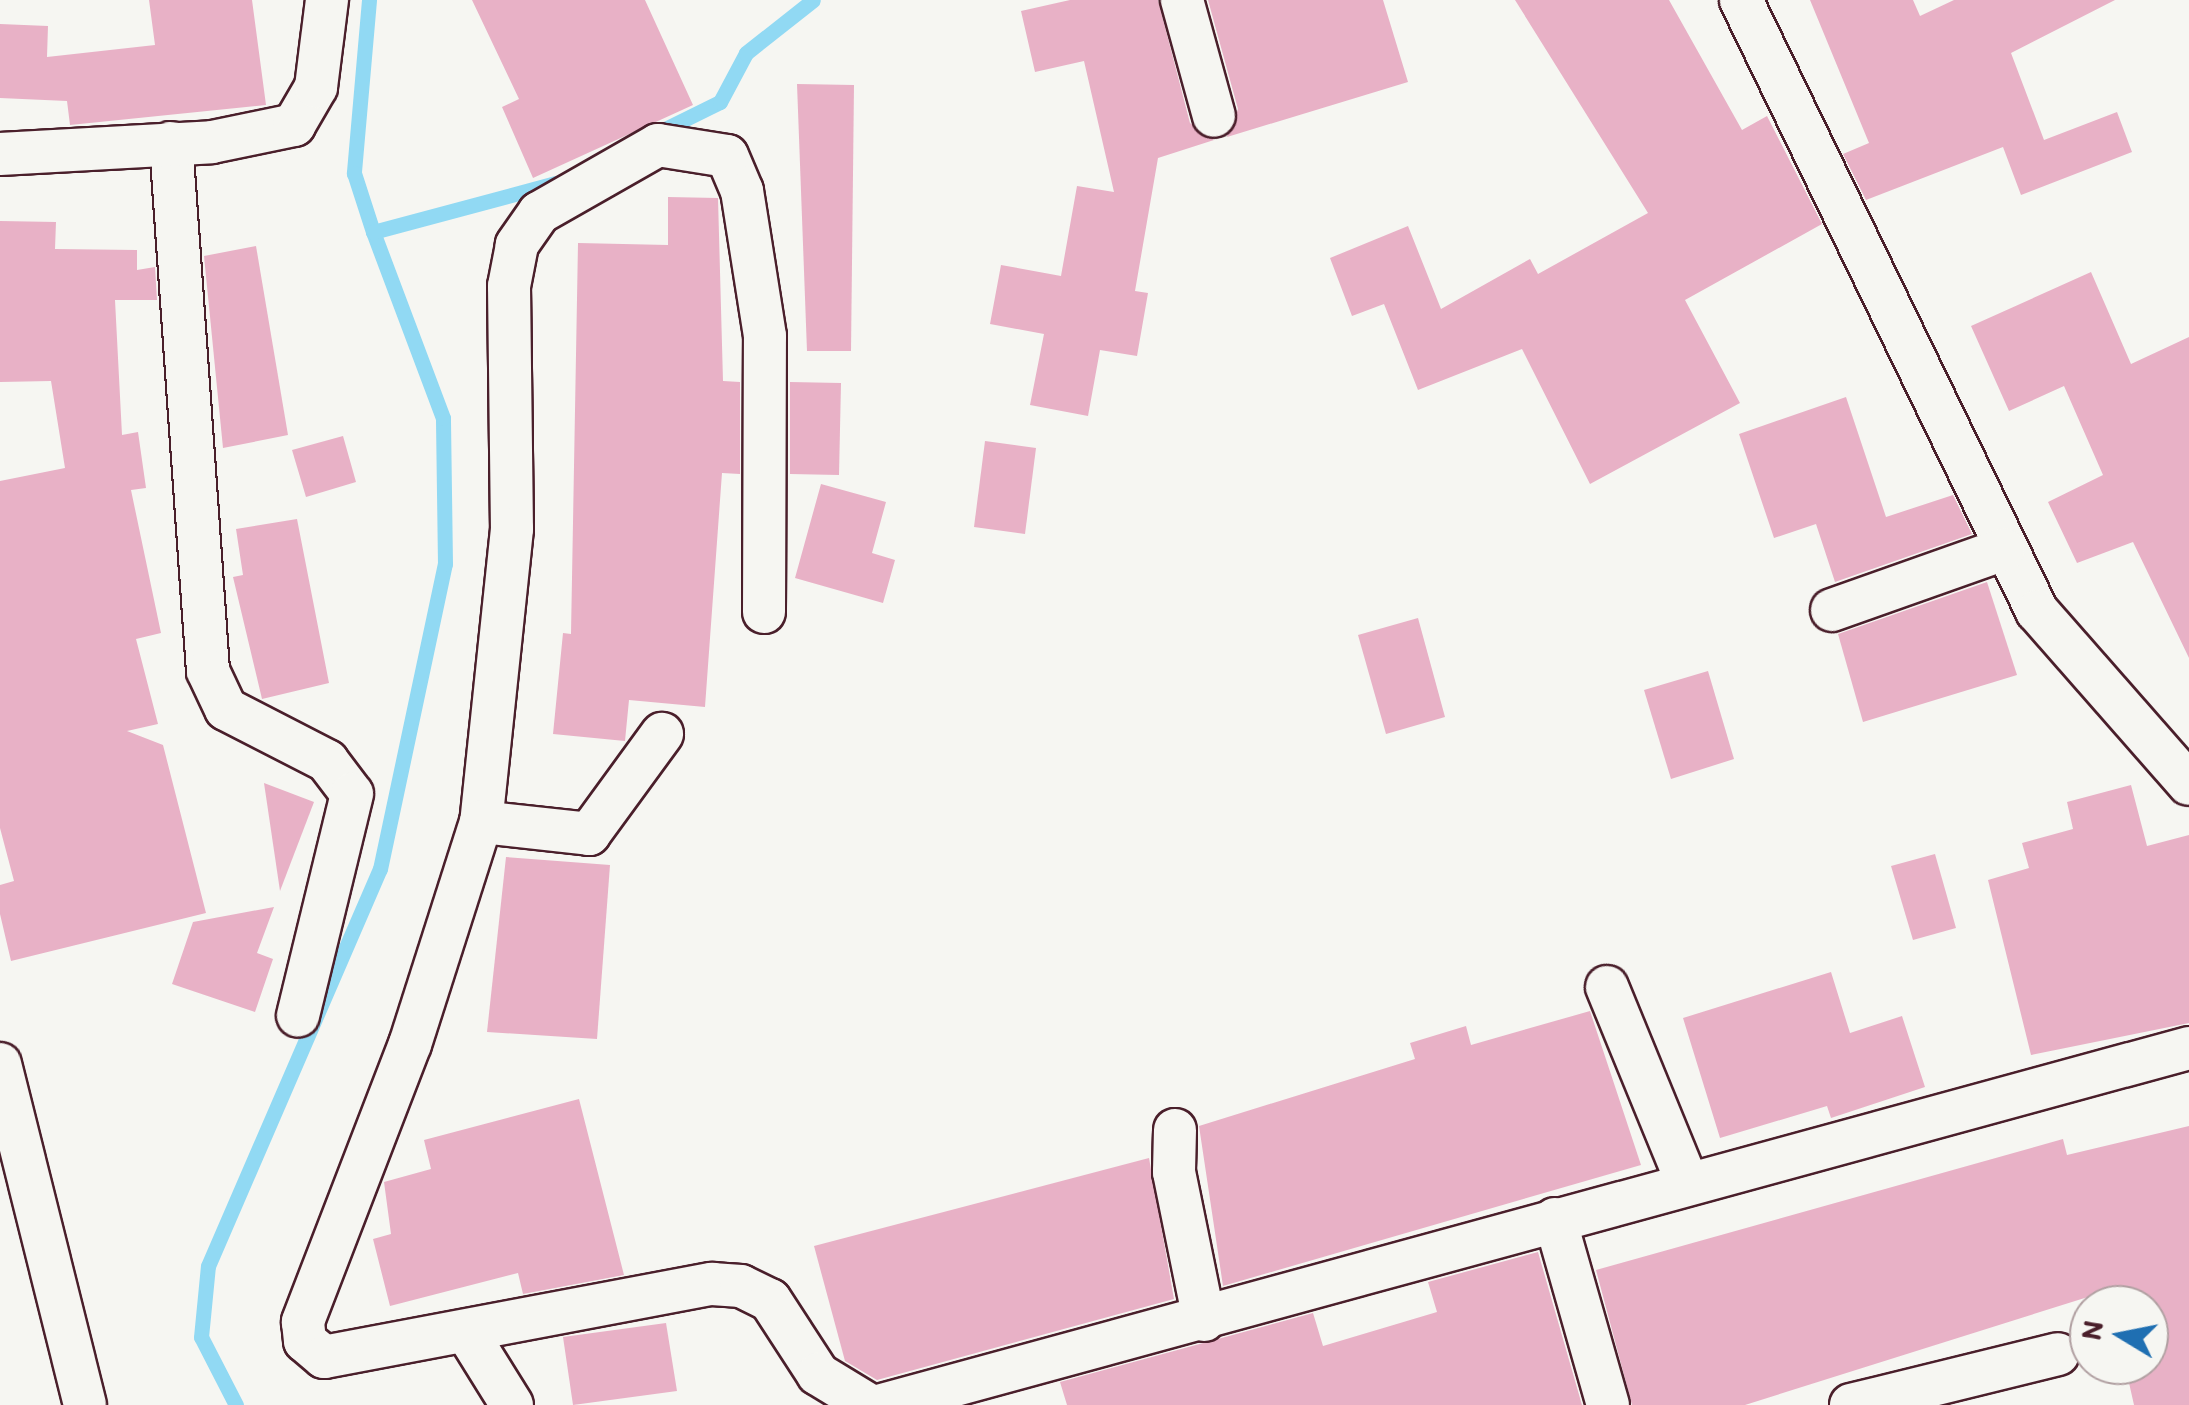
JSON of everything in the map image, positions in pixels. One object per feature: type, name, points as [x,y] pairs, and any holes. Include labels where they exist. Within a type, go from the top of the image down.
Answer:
[{"type":"street","points":[[0,154],[171,143],[294,124],[316,87],[327,0]]},
{"type":"street","points":[[1182,0],[1214,116]]},
{"type":"street","points":[[1741,0],[2004,549],[2070,653],[2189,784]]},
{"type":"street","points":[[171,143],[208,671],[226,708],[327,761],[352,794],[298,1016]]},
{"type":"street","points":[[764,612],[765,336],[742,191],[727,156],[658,145],[540,213],[517,244],[509,286],[512,529],[482,822],[410,1044],[302,1322],[305,1341],[324,1358],[712,1284],[741,1286],[770,1300],[818,1374],[869,1405]]},
{"type":"street","points":[[1832,610],[2004,549]]},
{"type":"street","points":[[482,822],[588,834],[662,734]]},
{"type":"street","points":[[1606,986],[1687,1182]]},
{"type":"street","points":[[882,1405],[1204,1320],[1687,1182],[2189,1048]]},
{"type":"street","points":[[0,1064],[85,1405]]},
{"type":"street","points":[[1175,1130],[1174,1172],[1204,1320]]},
{"type":"street","points":[[1555,1219],[1608,1405]]},
{"type":"street","points":[[466,1331],[512,1405]]},
{"type":"street","points":[[1852,1405],[2058,1354]]},
{"type":"building","points":[[149,0],[252,0],[266,105],[70,125],[67,101],[0,98],[0,24],[48,26],[47,57],[155,45]]},
{"type":"building","points":[[472,0],[645,0],[693,105],[533,178],[502,107],[519,99]]},
{"type":"building","points":[[1070,0],[1158,0],[1190,123],[1214,140],[1158,158],[1135,291],[1148,293],[1137,356],[1100,350],[1088,416],[1030,405],[1044,334],[990,324],[1001,265],[1061,276],[1077,186],[1114,192],[1084,61],[1035,72],[1021,11]]},
{"type":"building","points":[[1208,0],[1383,0],[1408,82],[1227,137],[1238,109]]},
{"type":"building","points":[[1515,0],[1669,0],[1742,130],[1767,116],[1822,224],[1685,300],[1740,403],[1590,484],[1522,349],[1418,390],[1384,304],[1352,316],[1330,258],[1408,226],[1441,309],[1530,259],[1538,274],[1648,213]]},
{"type":"building","points":[[1810,0],[1913,0],[1920,16],[1954,0],[2115,0],[2011,53],[2044,140],[2117,112],[2132,152],[2021,195],[2003,147],[1866,200],[1843,154],[1869,143]]},
{"type":"building","points":[[797,84],[854,85],[851,351],[807,351]]},
{"type":"building","points":[[668,197],[718,198],[723,381],[740,382],[740,474],[722,473],[705,707],[629,700],[625,741],[553,734],[563,633],[571,634],[578,243],[668,245]]},
{"type":"building","points":[[0,221],[56,222],[55,249],[137,250],[137,270],[155,267],[157,300],[115,300],[122,435],[138,432],[146,488],[131,490],[161,633],[136,639],[158,724],[127,731],[163,745],[206,913],[11,961],[0,914],[0,885],[14,881],[0,828],[0,481],[65,468],[51,381],[0,382]]},
{"type":"building","points":[[256,246],[288,435],[223,448],[204,256]]},
{"type":"building","points":[[2091,272],[2131,364],[2189,337],[2189,658],[2133,542],[2077,563],[2048,502],[2103,475],[2064,386],[2009,411],[1971,326]]},
{"type":"building","points":[[790,382],[841,383],[839,475],[790,474]]},
{"type":"building","points":[[1846,397],[1886,517],[1953,495],[1972,534],[1835,582],[1816,524],[1774,538],[1739,434]]},
{"type":"building","points":[[343,436],[356,482],[306,497],[292,450]]},
{"type":"building","points":[[985,441],[1036,448],[1025,534],[974,527]]},
{"type":"building","points":[[821,484],[886,502],[872,553],[895,560],[883,603],[795,578]]},
{"type":"building","points":[[297,519],[329,683],[262,699],[233,577],[243,575],[236,529]]},
{"type":"building","points":[[1987,582],[2017,675],[1863,722],[1838,634]]},
{"type":"building","points":[[1418,618],[1445,717],[1386,734],[1358,635]]},
{"type":"building","points":[[1708,671],[1734,759],[1671,779],[1644,690]]},
{"type":"building","points":[[264,783],[314,802],[280,891]]},
{"type":"building","points":[[2131,785],[2147,846],[2189,835],[2189,1023],[2031,1055],[1988,880],[2029,868],[2022,843],[2073,829],[2067,802]]},
{"type":"building","points":[[1935,854],[1956,928],[1913,940],[1891,866]]},
{"type":"building","points":[[506,857],[610,865],[597,1039],[487,1032]]},
{"type":"building","points":[[274,907],[257,953],[273,959],[255,1012],[172,984],[193,922]]},
{"type":"building","points":[[1831,972],[1850,1033],[1902,1016],[1925,1087],[1831,1118],[1827,1106],[1720,1138],[1683,1018]]},
{"type":"building","points":[[1590,1011],[1641,1165],[1223,1286],[1199,1126],[1415,1059],[1410,1043],[1466,1026],[1471,1045]]},
{"type":"building","points":[[579,1099],[624,1275],[523,1294],[518,1273],[390,1306],[373,1239],[391,1234],[384,1182],[431,1169],[424,1140]]},
{"type":"building","points":[[2189,1126],[2189,1405],[2134,1405],[2130,1385],[2169,1385],[2169,1285],[2069,1285],[2069,1303],[1745,1405],[1632,1405],[1596,1270],[2063,1139],[2067,1155]]},
{"type":"building","points":[[1149,1158],[1174,1299],[877,1380],[845,1361],[814,1246]]},
{"type":"building","points":[[1538,1252],[1582,1405],[1067,1405],[1060,1382],[1313,1313],[1323,1346],[1437,1312],[1428,1282]]},
{"type":"building","points":[[666,1323],[677,1391],[573,1405],[563,1337]]},
{"type":"waterway","points":[[369,0],[354,173],[373,232]]},
{"type":"waterway","points":[[657,133],[720,102],[746,53],[813,0]]},
{"type":"waterway","points":[[236,1405],[201,1337],[208,1266],[380,869],[445,564],[443,418],[373,232],[556,183]]}]
